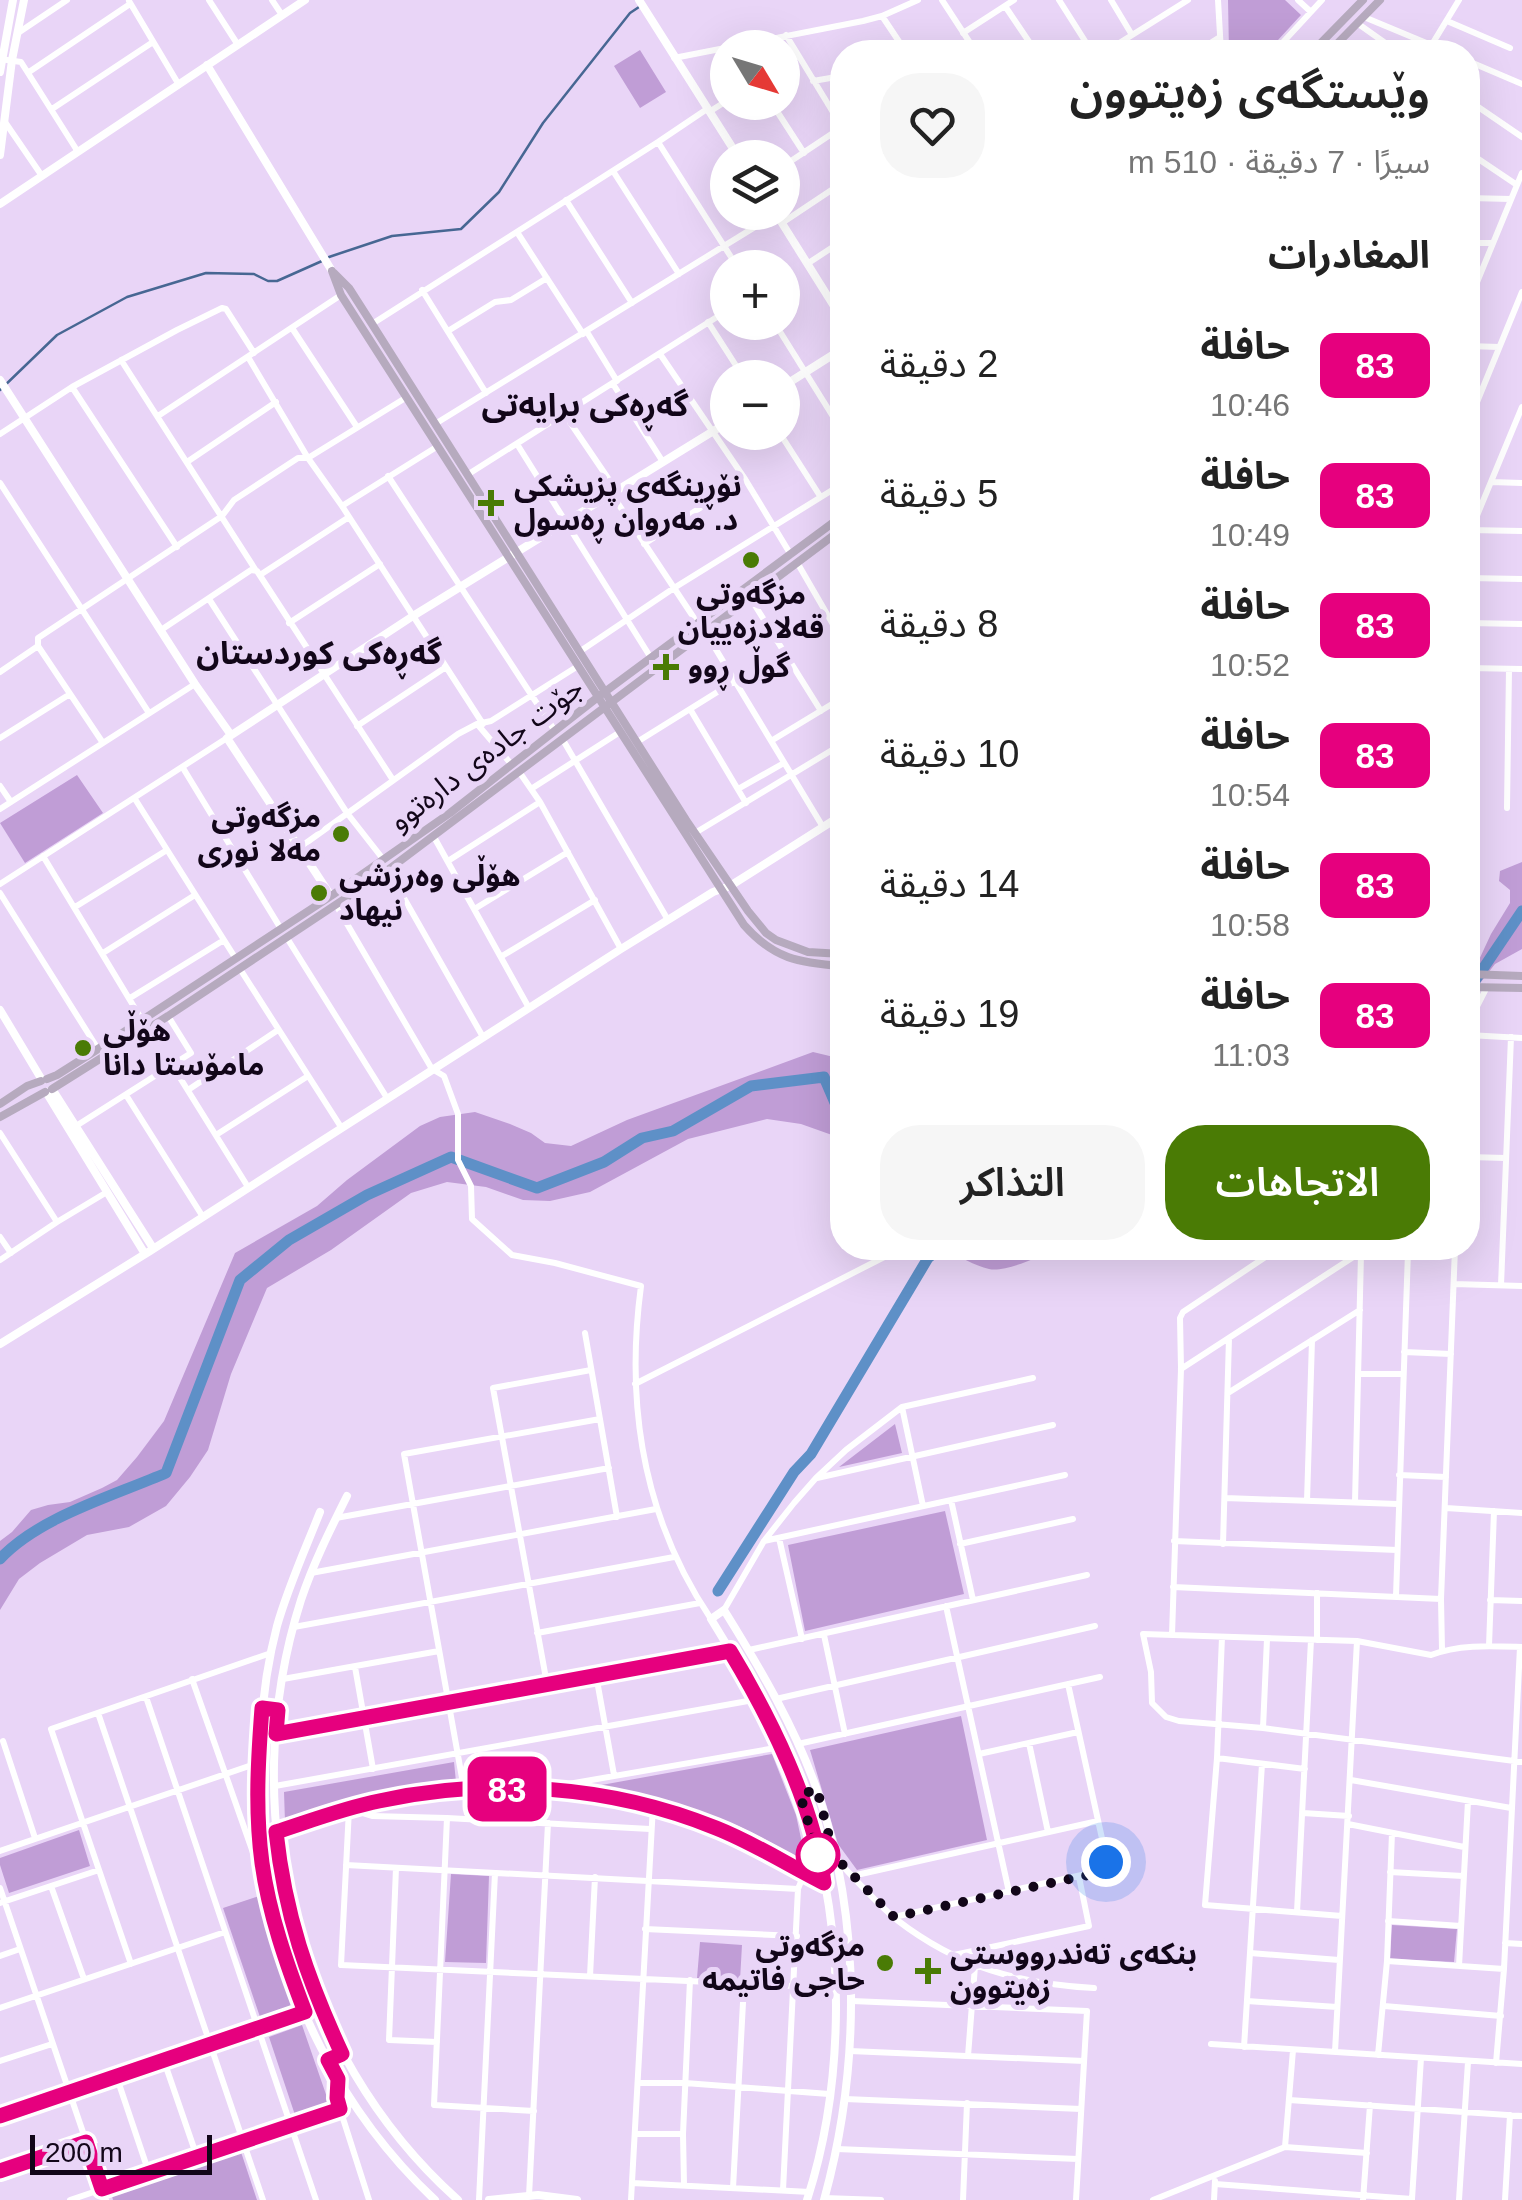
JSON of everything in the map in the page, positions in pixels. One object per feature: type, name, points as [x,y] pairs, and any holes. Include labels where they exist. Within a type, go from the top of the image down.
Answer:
[{"type":"main road","points":[[1325,40],[1363,0]]},
{"type":"main road","points":[[1340,40],[1380,0]]},
{"type":"main road","points":[[330,268],[372,324],[431,426],[438,446],[579,652],[602,694],[695,833],[744,925],[769,949],[786,958],[830,964]]},
{"type":"main road","points":[[338,281],[342,295],[407,397],[468,475],[578,666],[602,694]]},
{"type":"main road","name":"جۆت جادەی دارەتوو","points":[[0,1117],[168,1016],[240,969],[284,934],[388,870],[517,769],[555,731],[602,694],[830,525]]},
{"type":"main road","name":"جۆت جادەی دارەتوو","points":[[334,901],[383,860],[562,740],[830,539]]},
{"type":"main road","points":[[608,703],[620,732],[725,888],[776,940],[808,952],[830,953]]},
{"type":"main road","name":"جۆت جادەی دارەتوو","points":[[0,1104],[28,1086],[57,1075],[236,959],[284,934]]},
{"type":"main road","points":[[1480,974],[1522,976]]},
{"type":"main road","points":[[1480,987],[1522,988]]},
{"type":"main road","points":[[43,1080],[52,1084],[47,1091]]},
{"type":"street","points":[[0,72],[13,0]]},
{"type":"street","points":[[0,155],[24,0]]},
{"type":"street","points":[[18,33],[67,0]]},
{"type":"street","points":[[209,0],[238,45]]},
{"type":"street","points":[[272,0],[282,16]]},
{"type":"street","points":[[0,204],[305,0]]},
{"type":"street","points":[[639,0],[728,140]]},
{"type":"street","points":[[800,32],[882,16],[918,0]]},
{"type":"street","points":[[942,0],[968,40]]},
{"type":"street","points":[[963,32],[1014,0]]},
{"type":"street","points":[[1058,0],[1084,40]]},
{"type":"street","points":[[1111,0],[1132,35]]},
{"type":"street","points":[[1168,0],[1168,12]]},
{"type":"street","points":[[1124,40],[1188,0]]},
{"type":"street","points":[[1218,0],[1220,40]]},
{"type":"street","points":[[1298,0],[1312,12]]},
{"type":"street","points":[[1285,40],[1322,0]]},
{"type":"street","points":[[1434,40],[1459,0]]},
{"type":"street","points":[[29,72],[129,2],[178,85]]},
{"type":"street","points":[[1006,6],[1028,40]]},
{"type":"street","points":[[882,16],[898,40]]},
{"type":"street","points":[[1360,20],[1381,24],[1417,40]]},
{"type":"street","points":[[1360,20],[1380,40]]},
{"type":"street","points":[[1446,20],[1510,48]]},
{"type":"street","points":[[1368,32],[1372,26],[1381,24]]},
{"type":"street","points":[[1215,40],[1220,37]]},
{"type":"street","points":[[52,109],[153,42]]},
{"type":"street","points":[[674,58],[710,51]]},
{"type":"street","points":[[800,59],[830,108]]},
{"type":"street","points":[[1,60],[21,62],[78,152]]},
{"type":"street","points":[[207,66],[330,268]]},
{"type":"street","points":[[1480,66],[1522,84]]},
{"type":"street","points":[[813,81],[830,78]]},
{"type":"street","points":[[1480,108],[1522,137]]},
{"type":"street","points":[[372,324],[708,110]]},
{"type":"street","points":[[783,120],[804,153]]},
{"type":"street","points":[[4,121],[42,176]]},
{"type":"street","points":[[800,156],[830,135]]},
{"type":"street","points":[[658,142],[727,250]]},
{"type":"street","points":[[1480,160],[1517,185]]},
{"type":"street","points":[[613,171],[679,274]]},
{"type":"street","points":[[1480,275],[1522,174]]},
{"type":"street","points":[[800,205],[830,189]]},
{"type":"street","points":[[1480,198],[1511,199]]},
{"type":"street","points":[[566,200],[632,303]]},
{"type":"street","points":[[431,426],[753,230]]},
{"type":"street","points":[[787,230],[830,299]]},
{"type":"street","points":[[517,232],[585,333],[662,462]]},
{"type":"street","points":[[1480,243],[1493,243]]},
{"type":"street","points":[[808,264],[830,249]]},
{"type":"street","points":[[448,331],[494,302],[511,300],[547,278]]},
{"type":"street","points":[[422,290],[486,393]]},
{"type":"street","points":[[1480,392],[1522,292]]},
{"type":"street","points":[[158,416],[342,295]]},
{"type":"street","points":[[0,434],[72,387],[226,309],[308,458],[480,724],[540,802],[621,949]]},
{"type":"street","points":[[468,475],[708,322],[732,360]]},
{"type":"street","points":[[292,328],[358,428]]},
{"type":"street","points":[[785,340],[830,412]]},
{"type":"street","points":[[1480,346],[1499,347]]},
{"type":"street","points":[[660,354],[710,428]]},
{"type":"street","points":[[800,374],[830,357]]},
{"type":"street","points":[[121,360],[393,780]]},
{"type":"street","points":[[0,381],[334,901],[432,1070],[444,1076],[458,1114],[458,1160],[471,1186],[472,1218],[512,1254],[641,1286],[636,1334],[639,1430],[656,1509],[674,1558],[759,1699],[800,1795],[824,1883],[836,1997],[829,2094],[808,2196],[784,2190],[632,2183]]},
{"type":"street","points":[[72,387],[176,547]]},
{"type":"street","points":[[102,743],[38,646],[38,638],[222,516],[234,500],[298,458],[308,458],[407,397]]},
{"type":"street","points":[[187,462],[276,402]]},
{"type":"street","points":[[1480,506],[1522,407]]},
{"type":"street","points":[[565,415],[698,624]]},
{"type":"street","points":[[0,884],[413,616],[710,432]]},
{"type":"street","points":[[517,444],[652,658]]},
{"type":"street","points":[[342,506],[438,446]]},
{"type":"street","points":[[725,450],[791,555]]},
{"type":"street","points":[[791,450],[820,496]]},
{"type":"street","points":[[388,476],[555,731]]},
{"type":"street","points":[[644,544],[745,479]]},
{"type":"street","points":[[1491,482],[1522,483]]},
{"type":"street","points":[[0,483],[149,713]]},
{"type":"street","points":[[579,652],[830,491]]},
{"type":"street","points":[[258,573],[349,517]]},
{"type":"street","points":[[1480,530],[1522,532]]},
{"type":"street","points":[[289,623],[380,564]]},
{"type":"street","points":[[798,564],[830,619]]},
{"type":"street","points":[[161,630],[252,570],[258,573]]},
{"type":"street","points":[[1480,578],[1522,579]]},
{"type":"street","points":[[752,598],[821,711]]},
{"type":"street","points":[[209,599],[347,814],[383,860]]},
{"type":"street","points":[[1480,623],[1522,624]]},
{"type":"street","points":[[706,632],[823,827]]},
{"type":"street","points":[[0,672],[38,646]]},
{"type":"street","points":[[299,848],[393,780],[578,666]]},
{"type":"street","points":[[357,726],[446,667]]},
{"type":"street","points":[[1480,668],[1522,669]]},
{"type":"street","points":[[1507,808],[1509,669]]},
{"type":"street","points":[[637,742],[735,681]]},
{"type":"street","points":[[0,809],[195,684]]},
{"type":"street","points":[[0,738],[70,694]]},
{"type":"street","points":[[771,741],[830,705]]},
{"type":"street","points":[[690,709],[746,803]]},
{"type":"street","points":[[531,789],[620,732]]},
{"type":"street","points":[[562,740],[668,920]]},
{"type":"street","points":[[695,833],[830,751]]},
{"type":"street","points":[[738,789],[784,762]]},
{"type":"street","points":[[183,767],[388,1098]]},
{"type":"street","points":[[0,786],[11,802]]},
{"type":"street","points":[[135,799],[236,959]]},
{"type":"street","points":[[448,861],[540,802]]},
{"type":"street","points":[[0,1344],[621,949],[830,823]]},
{"type":"street","points":[[434,837],[530,1008]]},
{"type":"street","points":[[75,907],[167,850]]},
{"type":"street","points":[[476,908],[568,852]]},
{"type":"street","points":[[43,856],[142,1020]]},
{"type":"street","points":[[388,870],[483,1037]]},
{"type":"street","points":[[0,894],[98,1049]]},
{"type":"street","points":[[103,953],[195,895]]},
{"type":"street","points":[[502,956],[594,900]]},
{"type":"street","points":[[130,998],[224,940]]},
{"type":"street","points":[[240,969],[341,1128]]},
{"type":"street","points":[[1480,998],[1485,987]]},
{"type":"street","points":[[1,1013],[43,1080]]},
{"type":"street","points":[[76,1126],[192,1054],[168,1016]]},
{"type":"street","points":[[188,1090],[278,1030]]},
{"type":"street","points":[[1480,1036],[1522,1038]]},
{"type":"street","points":[[1501,1285],[1511,1037]]},
{"type":"street","points":[[172,1065],[248,1187]]},
{"type":"street","points":[[216,1134],[308,1076]]},
{"type":"street","points":[[1509,1083],[1522,1084]]},
{"type":"street","points":[[47,1091],[76,1126],[149,1251]]},
{"type":"street","points":[[47,1091],[106,1192],[149,1251]]},
{"type":"street","points":[[126,1094],[202,1216]]},
{"type":"street","points":[[0,1133],[57,1222]]},
{"type":"street","points":[[1480,1157],[1506,1158]]},
{"type":"street","points":[[0,1260],[106,1192]]},
{"type":"street","points":[[0,1236],[12,1253]]},
{"type":"street","points":[[636,1384],[879,1260]]},
{"type":"street","points":[[1172,1635],[1180,1318],[1183,1312],[1261,1260]]},
{"type":"street","points":[[1181,1369],[1350,1260]]},
{"type":"street","points":[[1354,1502],[1362,1260]]},
{"type":"street","points":[[1396,1596],[1408,1260]]},
{"type":"street","points":[[1442,1650],[1455,1260]]},
{"type":"street","points":[[1454,1284],[1522,1286]]},
{"type":"street","points":[[1228,1393],[1361,1310]]},
{"type":"street","points":[[585,1333],[617,1517]]},
{"type":"street","points":[[1223,1544],[1229,1338]]},
{"type":"street","points":[[1307,1501],[1312,1340]]},
{"type":"street","points":[[1404,1352],[1450,1354]]},
{"type":"street","points":[[547,1684],[494,1388],[591,1370]]},
{"type":"street","points":[[1358,1374],[1403,1374]]},
{"type":"street","points":[[711,1619],[724,1610],[764,1541],[816,1478],[902,1407],[1033,1378]]},
{"type":"street","points":[[902,1407],[923,1506]]},
{"type":"street","points":[[464,1789],[404,1454],[600,1419]]},
{"type":"street","points":[[816,1478],[1053,1426]]},
{"type":"street","points":[[336,1518],[609,1468]]},
{"type":"street","points":[[764,1541],[1065,1475]]},
{"type":"street","points":[[1399,1475],[1446,1476]]},
{"type":"street","points":[[347,1496],[325,1539],[294,1627],[278,1710],[274,1786],[284,1890],[314,1992],[342,2054],[405,2145],[458,2200]]},
{"type":"street","points":[[1225,1498],[1398,1504]]},
{"type":"street","points":[[951,1500],[973,1600]]},
{"type":"street","points":[[1446,1508],[1522,1512]]},
{"type":"street","points":[[312,1574],[656,1509]]},
{"type":"street","points":[[1489,1646],[1494,1511]]},
{"type":"street","points":[[267,1893],[259,1833],[262,1708],[271,1653],[288,1591],[320,1512]]},
{"type":"street","points":[[960,1544],[1073,1519]]},
{"type":"street","points":[[311,1535],[325,1539]]},
{"type":"street","points":[[778,1538],[802,1639]]},
{"type":"street","points":[[1174,1541],[1397,1550]]},
{"type":"street","points":[[294,1627],[674,1558]]},
{"type":"street","points":[[749,1650],[1087,1575]]},
{"type":"street","points":[[1172,1587],[1441,1599]]},
{"type":"street","points":[[1296,1912],[1318,1593]]},
{"type":"street","points":[[1490,1600],[1522,1601]]},
{"type":"street","points":[[538,1633],[700,1602]]},
{"type":"street","points":[[946,1606],[1008,1892]]},
{"type":"street","points":[[724,1610],[776,1699],[817,1789],[847,1932],[852,2001],[850,2051],[845,2098],[824,2199],[881,2200]]},
{"type":"street","points":[[776,1699],[1095,1626]]},
{"type":"street","points":[[824,1634],[845,1734]]},
{"type":"street","points":[[1496,2063],[1511,1808],[1518,1761],[1521,1647],[1442,1650],[1431,1655],[1356,1642],[1143,1634],[1151,1672],[1152,1703],[1166,1717],[1518,1761]]},
{"type":"street","points":[[1222,1637],[1205,1905],[1342,1916]]},
{"type":"street","points":[[1263,1728],[1267,1638]]},
{"type":"street","points":[[1335,2052],[1356,1642]]},
{"type":"street","points":[[276,1734],[730,1651]]},
{"type":"street","points":[[283,1679],[440,1652]]},
{"type":"street","points":[[131,1964],[51,1729],[271,1653]]},
{"type":"street","points":[[355,1666],[373,1769]]},
{"type":"street","points":[[596,1676],[614,1776]]},
{"type":"street","points":[[797,1744],[1100,1677]]},
{"type":"street","points":[[192,1679],[305,2012],[354,2104],[392,2154],[435,2200]]},
{"type":"street","points":[[894,1917],[1106,1868],[1068,1684]]},
{"type":"street","points":[[146,1697],[316,2200]]},
{"type":"street","points":[[274,1786],[759,1699]]},
{"type":"street","points":[[262,1708],[278,1710]]},
{"type":"street","points":[[98,1713],[263,2200]]},
{"type":"street","points":[[979,1754],[1078,1732]]},
{"type":"street","points":[[3,1741],[36,1838]]},
{"type":"street","points":[[1029,1743],[1048,1832]]},
{"type":"street","points":[[540,1788],[780,1746]]},
{"type":"street","points":[[1216,1758],[1305,1769]]},
{"type":"street","points":[[0,1850],[258,1764]]},
{"type":"street","points":[[1244,2046],[1262,1764]]},
{"type":"street","points":[[1350,1780],[1511,1808]]},
{"type":"street","points":[[276,1832],[374,1802],[464,1789],[540,1788],[652,1806],[739,1837],[824,1883]]},
{"type":"street","points":[[800,1795],[817,1789]]},
{"type":"street","points":[[1459,1966],[1468,1801]]},
{"type":"street","points":[[631,2200],[652,1806]]},
{"type":"street","points":[[650,1829],[372,1816],[348,1809],[341,1965],[794,1986]]},
{"type":"street","points":[[1302,1813],[1464,1847]]},
{"type":"street","points":[[447,1818],[434,2105],[534,2111]]},
{"type":"street","points":[[852,1876],[1098,1821]]},
{"type":"street","points":[[529,2196],[548,1823]]},
{"type":"street","points":[[1378,2055],[1387,1961],[1392,1832]]},
{"type":"street","points":[[834,1856],[894,1917],[952,1956],[1038,1984],[1094,1988]]},
{"type":"street","points":[[346,1865],[798,1889]]},
{"type":"street","points":[[396,1868],[389,2040],[437,2042]]},
{"type":"street","points":[[2,1902],[99,1870]]},
{"type":"street","points":[[1390,1872],[1463,1876]]},
{"type":"street","points":[[479,2200],[495,1873]]},
{"type":"street","points":[[784,2190],[798,1889],[804,1873]]},
{"type":"street","points":[[952,1956],[1089,1926],[1079,1877]]},
{"type":"street","points":[[590,1976],[595,1878]]},
{"type":"street","points":[[51,1886],[84,1980]]},
{"type":"street","points":[[0,1888],[106,2200]]},
{"type":"street","points":[[1388,1921],[1461,1926]]},
{"type":"street","points":[[645,1929],[797,1936]]},
{"type":"street","points":[[0,2008],[225,1932]]},
{"type":"street","points":[[1506,1942],[1522,1944]]},
{"type":"street","points":[[0,1956],[20,1950]]},
{"type":"street","points":[[1250,1953],[1340,1960]]},
{"type":"street","points":[[1387,1961],[1504,1969]]},
{"type":"street","points":[[968,2056],[975,1966]]},
{"type":"street","points":[[684,2185],[690,1980]]},
{"type":"street","points":[[733,2188],[744,1984]]},
{"type":"street","points":[[852,2001],[1087,2012],[1076,2200]]},
{"type":"street","points":[[1247,2001],[1337,2007]]},
{"type":"street","points":[[1384,2006],[1501,2016]]},
{"type":"street","points":[[0,2116],[305,2012]]},
{"type":"street","points":[[0,2061],[52,2044]]},
{"type":"street","points":[[1211,2044],[1522,2064]]},
{"type":"street","points":[[1285,2147],[1294,2050]]},
{"type":"street","points":[[850,2051],[1084,2060]]},
{"type":"street","points":[[328,2060],[342,2054]]},
{"type":"street","points":[[1215,2184],[1412,2200],[1422,2058]]},
{"type":"street","points":[[164,2061],[196,2157]]},
{"type":"street","points":[[1459,2200],[1468,2062]]},
{"type":"street","points":[[117,2078],[149,2173]]},
{"type":"street","points":[[338,2079],[337,2098],[368,2200]]},
{"type":"street","points":[[638,2084],[686,2083],[829,2094]]},
{"type":"street","points":[[845,2098],[1081,2109]]},
{"type":"street","points":[[1289,2100],[1522,2116]]},
{"type":"street","points":[[962,2200],[967,2103]]},
{"type":"street","points":[[70,2200],[354,2104]]},
{"type":"street","points":[[1363,2198],[1370,2105]]},
{"type":"street","points":[[1505,2200],[1510,2115]]},
{"type":"street","points":[[635,2134],[683,2134]]},
{"type":"street","points":[[0,2171],[86,2142]]},
{"type":"street","points":[[1153,2200],[1285,2147],[1366,2153]]},
{"type":"street","points":[[836,2148],[1078,2159]]},
{"type":"street","points":[[815,2171],[831,2174]]},
{"type":"street","points":[[1214,2200],[1216,2174]]},
{"type":"street","points":[[489,2200],[529,2196],[577,2200]]},
{"type":"shaded area","points":[[1228,0],[1285,0],[1301,15],[1278,40],[1229,40]]},
{"type":"shaded area","points":[[640,50],[666,92],[640,108],[614,66]]},
{"type":"shaded area","points":[[77,775],[103,813],[25,863],[0,823]]},
{"type":"shaded area","points":[[1522,862],[1522,949],[1495,964],[1480,983],[1480,958],[1510,903],[1510,890],[1499,881],[1500,871]]},
{"type":"shaded area","points":[[813,1052],[830,1056],[830,1134],[801,1124],[767,1119],[688,1139],[590,1192],[550,1201],[523,1200],[486,1187],[447,1182],[411,1193],[331,1250],[267,1288],[231,1374],[208,1450],[166,1506],[129,1527],[87,1535],[40,1563],[19,1579],[0,1610],[0,1541],[31,1510],[70,1502],[102,1488],[117,1480],[137,1457],[164,1421],[235,1253],[317,1206],[420,1126],[440,1117],[475,1112],[531,1133],[545,1143],[571,1146],[627,1120]]},
{"type":"shaded area","points":[[967,1260],[1030,1260],[996,1270]]},
{"type":"shaded area","points":[[895,1424],[902,1453],[839,1467]]},
{"type":"shaded area","points":[[945,1511],[964,1594],[805,1631],[788,1545]]},
{"type":"shaded area","points":[[961,1716],[987,1840],[857,1870],[838,1844],[810,1750]]},
{"type":"shaded area","points":[[772,1754],[796,1815],[806,1862],[747,1830],[703,1812],[596,1786]]},
{"type":"shaded area","points":[[454,1762],[456,1782],[359,1798],[285,1822],[284,1792]]},
{"type":"shaded area","points":[[79,1830],[90,1866],[9,1893],[0,1858]]},
{"type":"shaded area","points":[[451,1874],[489,1876],[486,1963],[445,1962]]},
{"type":"shaded area","points":[[259,1896],[293,2008],[261,2020],[223,1908]]},
{"type":"shaded area","points":[[1392,1925],[1457,1929],[1454,1962],[1390,1959]]},
{"type":"shaded area","points":[[700,1942],[742,1945],[740,1980],[697,1978]]},
{"type":"shaded area","points":[[302,2025],[330,2106],[296,2118],[269,2037]]},
{"type":"shaded area","points":[[241,2152],[257,2200],[113,2200],[112,2196]]},
{"type":"waterway","points":[[329,257],[392,236],[461,229],[499,192],[543,123],[630,13],[639,7]]},
{"type":"waterway","points":[[0,390],[57,335],[127,297],[206,273],[254,274],[277,281],[322,261]]},
{"type":"waterway","points":[[1480,973],[1522,911]]},
{"type":"waterway","points":[[0,1559],[56,1519],[166,1473],[240,1280],[289,1240],[367,1195],[451,1157],[537,1188],[604,1162],[642,1138],[673,1131],[751,1086],[824,1077],[830,1091]]},
{"type":"waterway","points":[[718,1591],[794,1472],[811,1454],[927,1260]]},
{"type":"bus line","name":"83","points":[[0,2116],[305,2012],[282,1949],[262,1865],[258,1764],[262,1708],[278,1710],[276,1734],[730,1651],[759,1699],[808,1818],[824,1883],[767,1851],[652,1806],[540,1788],[464,1789],[400,1796],[276,1832],[284,1890],[298,1946],[342,2054],[328,2060],[338,2079],[340,2109],[102,2189],[86,2142],[0,2171]]},
{"type":"place","name":"نۆڕینگەی پزیشکی د. مەروان ڕەسول","points":[[491,503]]},
{"type":"place","name":"مزگەوتی قەلادزەییان","points":[[751,560]]},
{"type":"place","name":"گوڵ ڕوو","points":[[666,667]]},
{"type":"place","name":"مزگەوتی مەلا نوری","points":[[341,834]]},
{"type":"place","name":"هۆڵی وەرزشی نیهاد","points":[[319,893]]},
{"type":"place","name":"هۆڵی مامۆستا دانا","points":[[83,1048]]},
{"type":"place","name":"مزگەوتی حاجی فاتیمە","points":[[885,1963]]},
{"type":"place","name":"بنکەی تەندرووستی زەیتوون","points":[[928,1971]]},
{"type":"district","name":"گەڕەکی برایەتی","points":[[585,405]]},
{"type":"district","name":"گەڕەکی کوردستان","points":[[319,653]]},
{"type":"route","points":[[818,1855],[800,1795],[817,1789],[834,1856],[894,1917],[1102,1872],[1106,1862]]}]
